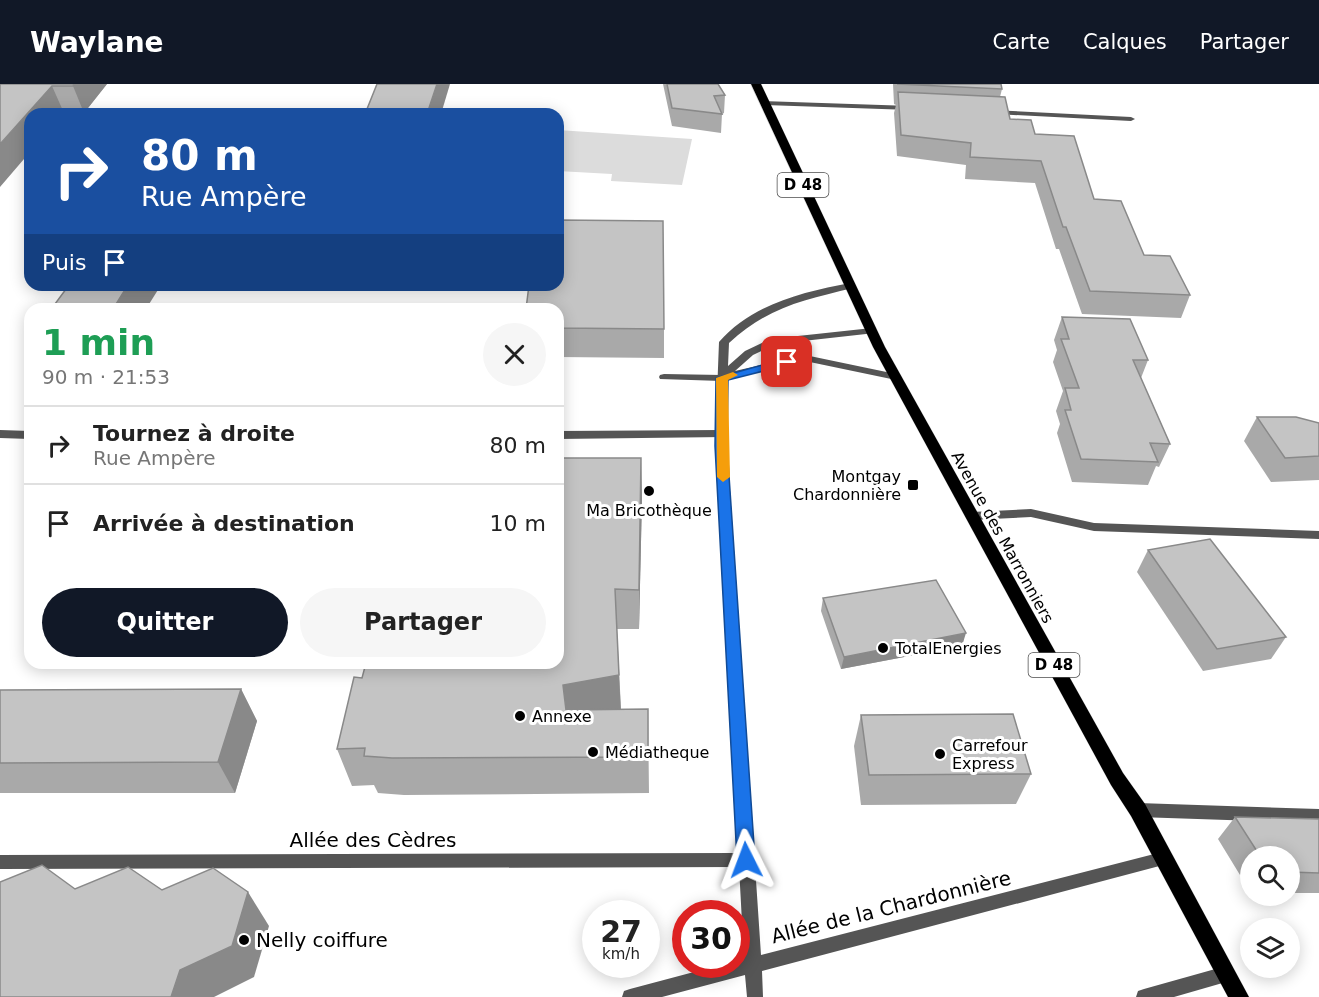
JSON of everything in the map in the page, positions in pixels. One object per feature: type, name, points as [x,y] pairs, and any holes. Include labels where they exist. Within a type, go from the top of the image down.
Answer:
[{"type":"main road","name":"Avenue des Marronniers","points":[[756,84],[850,286],[896,377],[1117,779],[1138,810],[1162,859],[1239,997]]},
{"type":"street","points":[[765,103],[922,108]]},
{"type":"street","points":[[980,111],[1131,118]]},
{"type":"street","points":[[755,997],[721,434],[724,342],[743,323],[777,304],[811,293],[850,286]]},
{"type":"street","points":[[722,378],[749,353],[774,342],[872,330]]},
{"type":"street","points":[[664,377],[722,378],[806,358],[896,377]]},
{"type":"street","points":[[0,434],[24,435]]},
{"type":"street","points":[[564,435],[721,434]]},
{"type":"street","points":[[971,516],[1031,513],[1094,527],[1319,535]]},
{"type":"street","points":[[1138,810],[1319,816]]},
{"type":"street","name":"Allée de la Chardonnière","points":[[630,997],[1162,859]]},
{"type":"street","name":"Allée des Cèdres","points":[[0,862],[746,860]]},
{"type":"street","points":[[1144,997],[1226,974]]},
{"type":"shaded area","points":[[564,130],[692,139],[682,185],[611,181],[612,174],[564,171]]},
{"type":"building","points":[[0,84],[74,84],[73,86],[52,86],[32,108],[24,108],[24,117],[0,144]]},
{"type":"building","points":[[377,84],[437,84],[429,108],[367,108]]},
{"type":"building","points":[[667,84],[718,84],[725,95],[714,96],[722,114],[672,108]]},
{"type":"building","points":[[897,84],[1001,84],[1002,89]]},
{"type":"building","points":[[898,92],[1005,97],[1010,119],[1031,120],[1035,134],[1074,136],[1094,199],[1121,201],[1144,255],[1170,256],[1190,295],[1090,291],[1066,227],[1063,227],[1041,161],[970,157],[971,143],[901,135]]},
{"type":"building","points":[[564,220],[663,221],[664,329],[564,328],[564,303],[527,303],[528,291],[564,291]]},
{"type":"building","points":[[65,291],[124,291],[117,303],[56,303]]},
{"type":"building","points":[[1062,317],[1130,319],[1148,360],[1133,360],[1170,444],[1150,443],[1158,462],[1081,459],[1065,410],[1071,410],[1065,388],[1079,388],[1061,339],[1069,339]]},
{"type":"building","points":[[1257,417],[1296,417],[1319,423],[1319,456],[1285,458]]},
{"type":"building","points":[[564,458],[641,458],[639,590],[615,589],[619,675],[563,685],[566,710],[648,709],[648,757],[392,758],[364,756],[365,748],[337,749],[354,677],[362,678],[364,669],[564,669]]},
{"type":"building","points":[[1210,539],[1286,637],[1217,649],[1148,550]]},
{"type":"building","points":[[936,580],[966,633],[844,657],[823,598]]},
{"type":"building","points":[[241,689],[218,762],[0,763],[0,690]]},
{"type":"building","points":[[1013,714],[1031,774],[869,775],[861,715]]},
{"type":"building","points":[[1235,817],[1319,819],[1319,873],[1300,872],[1300,846],[1254,846]]},
{"type":"building","points":[[42,865],[75,889],[128,867],[162,890],[213,868],[248,892],[232,946],[180,970],[171,997],[0,997],[0,882]]},
{"type":"slow traffic","points":[[723,477],[722,378],[733,375]]},
{"type":"place","name":"Montgay Chardonnière","points":[[913,485]]},
{"type":"place","name":"Ma Bricothèque","points":[[649,491]]},
{"type":"place","name":"TotalEnergies","points":[[883,648]]},
{"type":"place","name":"Annexe","points":[[520,716]]},
{"type":"place","name":"Médiatheque","points":[[593,752]]},
{"type":"place","name":"Carrefour Express","points":[[940,754]]},
{"type":"place","name":"Nelly coiffure","points":[[244,940]]},
{"type":"route","points":[[746,860],[721,446],[722,378],[787,362]]}]
